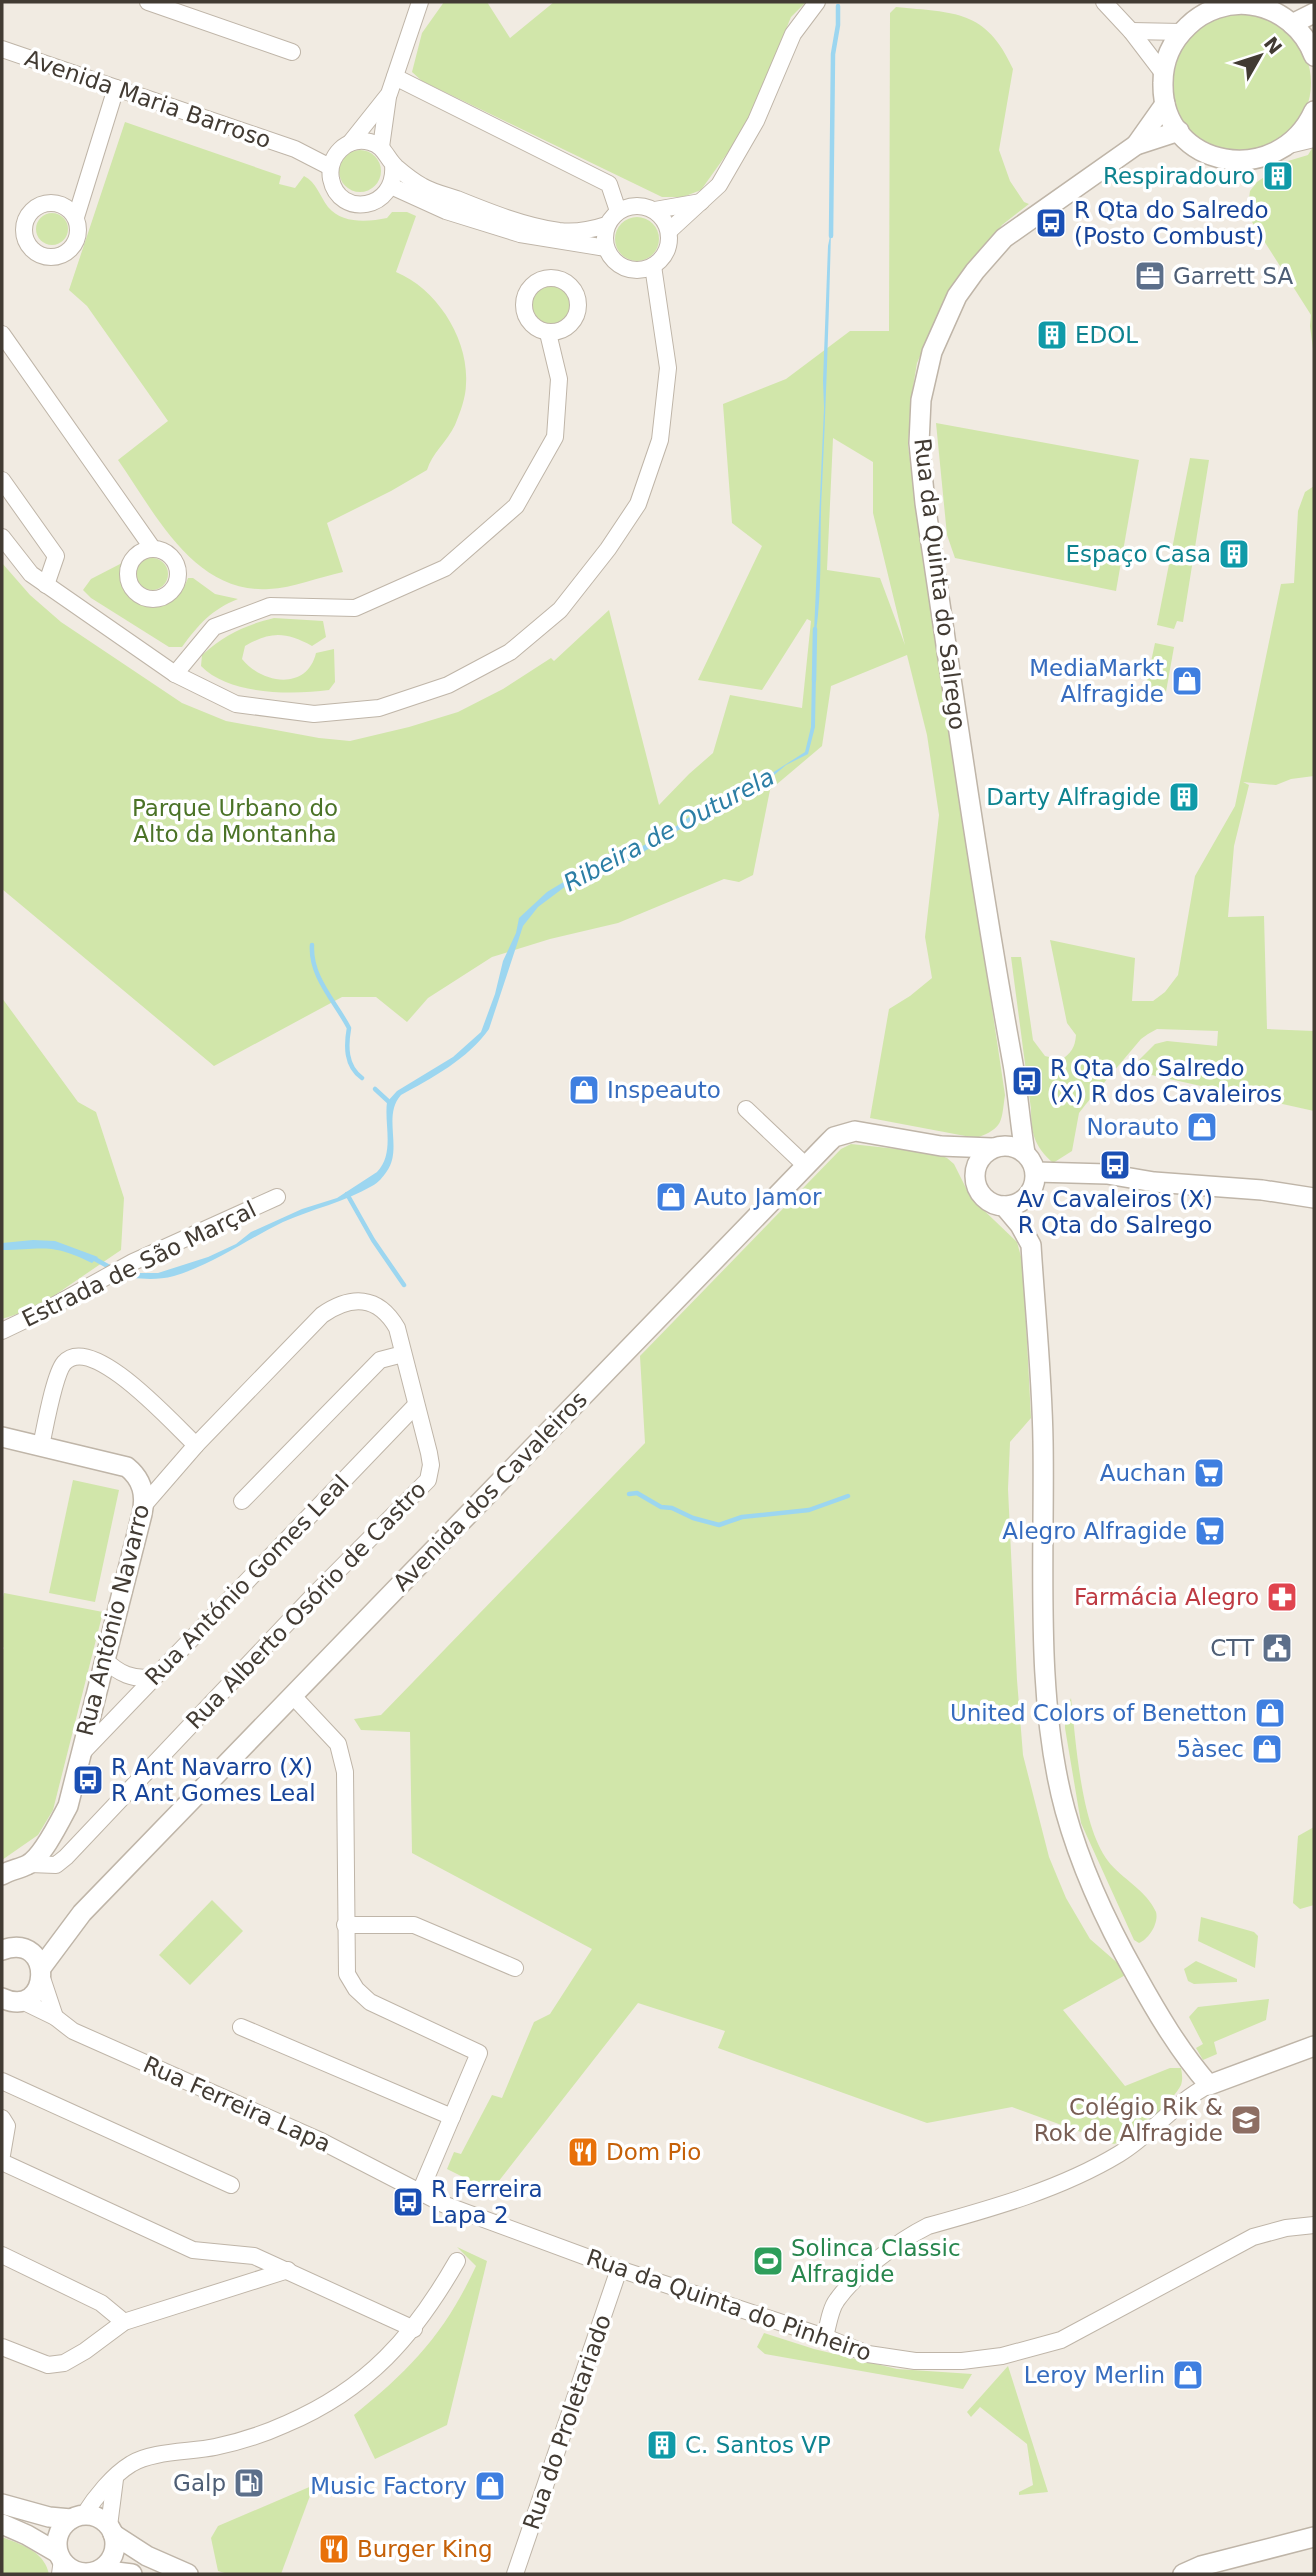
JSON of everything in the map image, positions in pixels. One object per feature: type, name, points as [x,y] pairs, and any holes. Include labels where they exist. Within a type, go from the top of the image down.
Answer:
[{"type":"street","points":[[148,2],[292,52]]},
{"type":"street","points":[[421,2],[389,94],[382,147],[393,165],[422,186],[492,213],[559,231],[587,231],[606,225]]},
{"type":"street","points":[[669,231],[719,185],[756,121],[793,34],[817,2]]},
{"type":"street","points":[[1104,2],[1131,31],[1163,73]]},
{"type":"street","points":[[1314,56],[1303,35],[1292,24],[1266,8],[1248,3],[1206,7],[1182,32],[1170,51],[1163,73],[1166,104],[1179,131],[1202,151],[1231,161],[1262,159],[1289,145],[1301,135],[1314,111]]},
{"type":"street","points":[[1292,24],[1314,13]]},
{"type":"street","points":[[1131,31],[1182,32]]},
{"type":"street","name":"Avenida Maria Barroso","points":[[2,51],[295,149],[330,167]]},
{"type":"street","points":[[395,78],[609,184],[618,211]]},
{"type":"street","points":[[76,217],[116,88]]},
{"type":"street","points":[[389,94],[334,157],[330,167],[332,183],[345,200],[366,205],[376,202],[391,186],[393,165]]},
{"type":"street","name":"Rua da Quinta do Salrego","points":[[1136,145],[1166,104]]},
{"type":"street","name":"Rua da Quinta do Salrego","points":[[1026,1153],[991,946],[925,503],[919,443],[921,400],[932,352],[952,306],[989,254],[1004,238],[1136,145],[1179,131]]},
{"type":"street","points":[[1289,145],[1314,139]]},
{"type":"street","name":"Avenida Maria Barroso","points":[[295,149],[346,145],[361,140],[382,147]]},
{"type":"street","points":[[391,186],[446,211],[520,234],[606,248]]},
{"type":"street","points":[[655,210],[701,202]]},
{"type":"street","points":[[633,205],[655,210],[665,221],[669,231],[668,248],[662,259],[643,270],[632,270],[614,262],[606,248],[606,225],[618,211],[633,205]]},
{"type":"street","points":[[2,537],[31,574],[175,674],[236,704],[314,714],[379,708],[448,685],[510,652],[560,610],[608,549],[638,504],[660,440],[668,368],[653,266]]},
{"type":"street","points":[[632,270],[657,304]]},
{"type":"street","points":[[175,674],[214,626],[270,606],[355,608],[445,568],[516,506],[555,438],[559,379],[548,333]]},
{"type":"street","points":[[2,334],[153,549]]},
{"type":"street","points":[[2,480],[55,556],[46,584]]},
{"type":"street","points":[[746,1109],[804,1165]]},
{"type":"street","name":"Rua da Quinta do Salrego","points":[[997,1147],[1017,1111]]},
{"type":"street","name":"Avenida dos Cavaleiros","points":[[8,2001],[36,1992],[42,1973],[73,1925],[804,1165],[834,1138],[855,1131],[941,1146],[997,1147]]},
{"type":"street","name":"Avenida dos Cavaleiros","points":[[941,1146],[961,1160],[975,1177]]},
{"type":"street","points":[[1011,1146],[1026,1153],[1036,1172],[1031,1192],[1015,1205],[1004,1206],[987,1200],[975,1177],[979,1160],[997,1147],[1011,1146]]},
{"type":"street","points":[[1036,1172],[1107,1174],[1154,1182],[1262,1190],[1314,1198]]},
{"type":"street","name":"Estrada de São Marçal","points":[[2,1331],[48,1310],[133,1262],[277,1197]]},
{"type":"street","points":[[1004,1206],[1020,1225],[1031,1245],[1043,1438],[1045,1679],[1055,1761],[1065,1810],[1086,1875],[1127,1960],[1156,2011],[1194,2068],[1209,2085]]},
{"type":"street","name":"Rua Alberto Osório de Castro","points":[[30,1864],[56,1865],[66,1857],[311,1598],[422,1488],[431,1474],[431,1465],[397,1328],[386,1313],[363,1301],[342,1303],[322,1315],[196,1445],[144,1505]]},
{"type":"street","points":[[242,1501],[380,1360],[403,1354]]},
{"type":"street","points":[[41,1446],[62,1366],[73,1357],[82,1357],[115,1369],[196,1445]]},
{"type":"street","name":"Rua António Gomes Leal","points":[[80,1755],[415,1406]]},
{"type":"street","name":"Rua António Navarro","points":[[2,1437],[128,1467],[141,1482],[144,1494],[144,1505],[68,1806],[51,1837],[30,1864]]},
{"type":"street","points":[[104,1659],[135,1679],[153,1678]]},
{"type":"street","points":[[293,1696],[338,1744],[345,1772],[346,1974],[356,1989],[370,2001],[478,2053],[420,2192]]},
{"type":"street","points":[[2,1875],[30,1864]]},
{"type":"street","name":"Avenida dos Cavaleiros","points":[[10,1947],[73,1925]]},
{"type":"street","points":[[345,1925],[414,1925],[515,1968]]},
{"type":"street","points":[[10,1947],[33,1954],[42,1973],[55,2017]]},
{"type":"street","name":"Rua Ferreira Lapa","points":[[8,2001],[55,2017],[73,2031],[321,2141],[420,2192]]},
{"type":"street","points":[[240,2027],[453,2117]]},
{"type":"street","points":[[825,2337],[835,2302],[882,2255],[912,2234],[928,2226],[1049,2188],[1093,2168],[1138,2142],[1179,2103],[1209,2085],[1314,2046]]},
{"type":"street","points":[[2,2081],[231,2185]]},
{"type":"street","points":[[2,2118],[7,2126],[2,2155]]},
{"type":"street","points":[[2,2162],[193,2250],[254,2256],[414,2329]]},
{"type":"street","name":"Rua da Quinta do Pinheiro","points":[[420,2192],[477,2218],[619,2269],[825,2337],[868,2354],[915,2361],[962,2361],[1002,2356],[1061,2340],[1253,2237],[1286,2228],[1314,2225]]},
{"type":"street","points":[[2,2255],[102,2304],[124,2322]]},
{"type":"street","points":[[60,2563],[59,2534],[132,2464],[149,2458],[216,2447],[288,2424],[335,2398],[363,2378],[387,2358],[414,2329],[457,2261]]},
{"type":"street","name":"Rua do Proletariado","points":[[515,2574],[619,2269]]},
{"type":"street","points":[[2,2347],[48,2365],[64,2363],[124,2322],[288,2270]]},
{"type":"street","points":[[97,2572],[112,2558],[115,2550],[111,2530],[115,2479]]},
{"type":"street","points":[[2,2504],[50,2517],[98,2518],[147,2556],[188,2574]]},
{"type":"street","points":[[2,2524],[27,2535],[60,2563],[77,2572],[132,2574]]},
{"type":"street","points":[[1183,2574],[1201,2566],[1314,2538]]},
{"type":"green space","points":[[444,2],[487,2],[510,38],[554,2],[806,2],[791,17],[746,127],[701,190],[683,197],[662,197],[422,81],[412,72],[422,33]]},
{"type":"green space","name":"Parque Urbano do Alto da Montanha","points":[[896,7],[951,13],[979,25],[1003,49],[1013,69],[999,150],[1010,181],[1024,202],[1029,204],[1002,225],[944,302],[917,363],[908,446],[1005,1095],[1000,1123],[992,1131],[976,1138],[870,1118],[889,1009],[932,978],[925,937],[939,815],[927,735],[907,655],[831,686],[822,746],[770,790],[753,875],[739,882],[724,879],[618,923],[550,939],[492,957],[428,998],[407,1022],[376,997],[342,997],[214,1066],[2,889],[2,563],[30,595],[61,622],[182,703],[226,721],[350,741],[458,712],[503,689],[551,658],[554,661],[609,610],[659,805],[713,753],[730,695],[802,708],[811,621],[807,619],[762,690],[698,680],[762,546],[732,523],[723,404],[786,379],[850,331],[889,331],[890,13]],"holes":[[[833,438],[873,462],[873,513],[905,645],[880,578],[827,570]]]},
{"type":"green space","points":[[1241,13],[1268,19],[1290,34],[1305,56],[1311,83],[1305,110],[1290,132],[1268,147],[1241,153],[1214,147],[1192,132],[1177,110],[1171,83],[1177,56],[1192,34],[1214,19]]},
{"type":"green space","points":[[125,122],[281,176],[279,184],[295,188],[304,176],[315,186],[334,213],[348,219],[364,221],[387,218],[392,212],[407,212],[416,216],[396,272],[425,290],[437,303],[456,333],[466,367],[465,394],[455,425],[427,470],[327,523],[343,572],[269,589],[242,587],[219,578],[198,564],[179,546],[118,460],[168,421],[87,306],[69,290]]},
{"type":"green space","points":[[1314,145],[1314,356],[1311,315],[1247,214],[1250,191],[1257,182],[1288,161],[1308,155]]},
{"type":"green space","points":[[360,150],[375,156],[381,171],[375,186],[360,192],[345,186],[339,171],[345,156]]},
{"type":"green space","points":[[52,213],[63,218],[68,229],[63,240],[52,245],[41,240],[36,229],[41,218]]},
{"type":"green space","points":[[637,217],[646,218],[653,223],[658,230],[658,248],[653,255],[646,260],[637,261],[628,260],[621,255],[616,248],[615,239],[616,230],[621,223],[628,218]]},
{"type":"green space","points":[[551,284],[566,290],[572,305],[566,320],[551,326],[536,320],[530,305],[536,290]]},
{"type":"green space","points":[[936,423],[1139,460],[1116,591],[955,558],[947,535]]},
{"type":"green space","points":[[1190,458],[1209,460],[1183,622],[1177,621],[1174,629],[1157,625]]},
{"type":"green space","points":[[1314,486],[1314,776],[1291,779],[1276,785],[1243,782],[1249,785],[1234,846],[1228,917],[1264,916],[1267,1029],[1314,1031],[1314,1111],[1129,1070],[1155,1044],[1167,1041],[1217,1046],[1218,1031],[1157,1029],[1141,1039],[1079,1113],[1072,1151],[1053,1163],[1038,1145],[1033,1132],[1011,957],[1021,957],[1033,1040],[1045,1056],[1061,1060],[1072,1050],[1076,1035],[1067,1023],[1050,940],[1135,958],[1132,1001],[1153,1001],[1165,992],[1178,975],[1195,876],[1235,806],[1281,584],[1294,583],[1298,511],[1305,492]]},
{"type":"green space","points":[[152,558],[163,563],[168,574],[163,585],[152,590],[141,585],[136,574],[141,563]]},
{"type":"green space","points":[[122,563],[122,580],[128,593],[135,601],[145,605],[165,604],[182,589],[188,578],[193,578],[215,594],[238,599],[206,618],[182,647],[169,647],[91,598],[83,590],[91,579]]},
{"type":"green space","points":[[274,618],[323,621],[326,637],[312,646],[286,636],[263,638],[245,646],[242,659],[261,674],[283,680],[303,673],[311,665],[316,653],[334,649],[335,682],[329,690],[280,692],[244,688],[213,676],[201,666],[202,655],[219,641],[244,628]]},
{"type":"green space","points":[[1155,643],[1174,647],[1164,703],[1143,699]]},
{"type":"green space","points":[[2,998],[78,1102],[96,1112],[124,1198],[121,1250],[36,1308],[2,1319]]},
{"type":"green space","points":[[851,1144],[934,1153],[947,1158],[954,1164],[971,1198],[1017,1242],[1023,1264],[1031,1418],[1010,1442],[1008,1489],[1023,1755],[1049,1857],[1066,1898],[1090,1939],[1129,1973],[1063,2010],[1125,2086],[1170,2068],[1181,2068],[1181,2085],[1151,2119],[1114,2144],[1012,2107],[927,2123],[718,2048],[725,2031],[638,2003],[491,2191],[447,2169],[454,2152],[461,2154],[492,2095],[502,2098],[534,2022],[550,2014],[592,1949],[412,1853],[410,1732],[361,1730],[354,1719],[381,1715],[645,1443],[640,1356],[841,1149]]},
{"type":"green space","points":[[73,1480],[119,1490],[95,1602],[49,1593]]},
{"type":"green space","points":[[4,1593],[103,1612],[53,1810],[38,1835],[2,1860],[2,1602]]},
{"type":"green space","points":[[1071,1698],[1081,1783],[1099,1846],[1108,1861],[1147,1898],[1156,1912],[1152,1930],[1139,1943],[1134,1940],[1081,1823],[1065,1728],[1065,1714]]},
{"type":"green space","points":[[1314,1827],[1314,1905],[1300,1909],[1293,1903],[1298,1836]]},
{"type":"green space","points":[[212,1900],[243,1931],[190,1985],[159,1955]]},
{"type":"green space","points":[[1201,1917],[1254,1932],[1258,1936],[1255,1968],[1198,1941]]},
{"type":"green space","points":[[1196,1961],[1237,1979],[1237,1982],[1194,1984],[1188,1981],[1184,1969]]},
{"type":"green space","points":[[1269,1999],[1266,2020],[1214,2042],[1217,2054],[1203,2060],[1196,2048],[1203,2044],[1189,2017],[1198,2007]]},
{"type":"green space","points":[[457,2247],[487,2261],[447,2425],[375,2459],[354,2415],[393,2382],[425,2348],[452,2311],[476,2266]]},
{"type":"green space","points":[[764,2333],[814,2349],[897,2369],[972,2374],[963,2389],[765,2354],[757,2347]]},
{"type":"green space","points":[[1008,2366],[1048,2492],[1019,2495],[1019,2492],[1033,2485],[1027,2444],[980,2407],[971,2417],[967,2412]]},
{"type":"green space","points":[[314,2485],[281,2574],[228,2574],[218,2571],[211,2538],[218,2526]]},
{"type":"green space","points":[[2,2537],[37,2554],[49,2574],[2,2574]]},
{"type":"water","points":[[831,231],[819,596],[814,632],[828,246]]},
{"type":"water","points":[[812,674],[816,674],[815,727],[808,754],[786,765],[760,787],[717,800],[682,828],[629,861],[605,872],[574,880],[538,907],[523,926],[489,1029],[460,1059],[401,1095],[396,1103],[392,1122],[391,1162],[378,1182],[351,1197],[283,1222],[189,1271],[158,1279],[128,1276],[134,1273],[158,1273],[208,1257],[236,1244],[251,1232],[302,1209],[337,1198],[377,1172],[386,1156],[387,1102],[397,1091],[453,1057],[481,1032],[519,918],[547,892],[575,875],[624,857],[678,825],[717,797],[755,784],[805,752],[811,727]]},
{"type":"water","points":[[55,1241],[98,1257],[92,1263],[57,1250],[2,1250],[2,1243]]},
{"type":"waterway","points":[[831,236],[833,54],[838,6]]},
{"type":"waterway","name":"Ribeira de Outurela","points":[[814,680],[815,629]]},
{"type":"waterway","points":[[312,945],[312,957],[319,978],[349,1028],[347,1048],[352,1068],[362,1078]]},
{"type":"waterway","points":[[375,1089],[388,1101]]},
{"type":"waterway","points":[[347,1194],[373,1240],[404,1285]]},
{"type":"waterway","name":"Ribeira de Outurela","points":[[93,1258],[113,1269]]},
{"type":"waterway","points":[[629,1494],[637,1493],[661,1507],[672,1508],[693,1518],[719,1525],[742,1517],[809,1510],[848,1496]]},
{"type":"place","name":"Respiradouro","points":[[1278,176]]},
{"type":"place","name":"R Qta do Salredo (Posto Combust)","points":[[1051,223]]},
{"type":"place","name":"Garrett SA","points":[[1150,276]]},
{"type":"place","name":"EDOL","points":[[1052,335]]},
{"type":"place","name":"Espaço Casa","points":[[1234,554]]},
{"type":"place","name":"MediaMarkt Alfragide","points":[[1187,681]]},
{"type":"place","name":"Darty Alfragide","points":[[1184,797]]},
{"type":"place","name":"R Qta do Salredo (X) R dos Cavaleiros","points":[[1027,1081]]},
{"type":"place","name":"Inspeauto","points":[[584,1090]]},
{"type":"place","name":"Norauto","points":[[1202,1127]]},
{"type":"place","name":"Av Cavaleiros (X) R Qta do Salrego","points":[[1115,1165]]},
{"type":"place","name":"Auto Jamor","points":[[671,1197]]},
{"type":"place","name":"Auchan","points":[[1209,1473]]},
{"type":"place","name":"Alegro Alfragide","points":[[1210,1531]]},
{"type":"place","name":"Farmácia Alegro","points":[[1282,1597]]},
{"type":"place","name":"CTT","points":[[1277,1648]]},
{"type":"place","name":"United Colors of Benetton","points":[[1270,1713]]},
{"type":"place","name":"5àsec","points":[[1267,1749]]},
{"type":"place","name":"R Ant Navarro (X) R Ant Gomes Leal","points":[[88,1780]]},
{"type":"place","name":"Colégio Rik & Rok de Alfragide","points":[[1246,2120]]},
{"type":"place","name":"Dom Pio","points":[[583,2152]]},
{"type":"place","name":"R Ferreira Lapa 2","points":[[408,2202]]},
{"type":"place","name":"Solinca Classic Alfragide","points":[[768,2261]]},
{"type":"place","name":"Leroy Merlin","points":[[1188,2375]]},
{"type":"place","name":"C. Santos VP","points":[[662,2445]]},
{"type":"place","name":"Galp","points":[[249,2483]]},
{"type":"place","name":"Music Factory","points":[[490,2486]]},
{"type":"place","name":"Burger King","points":[[334,2549]]}]
